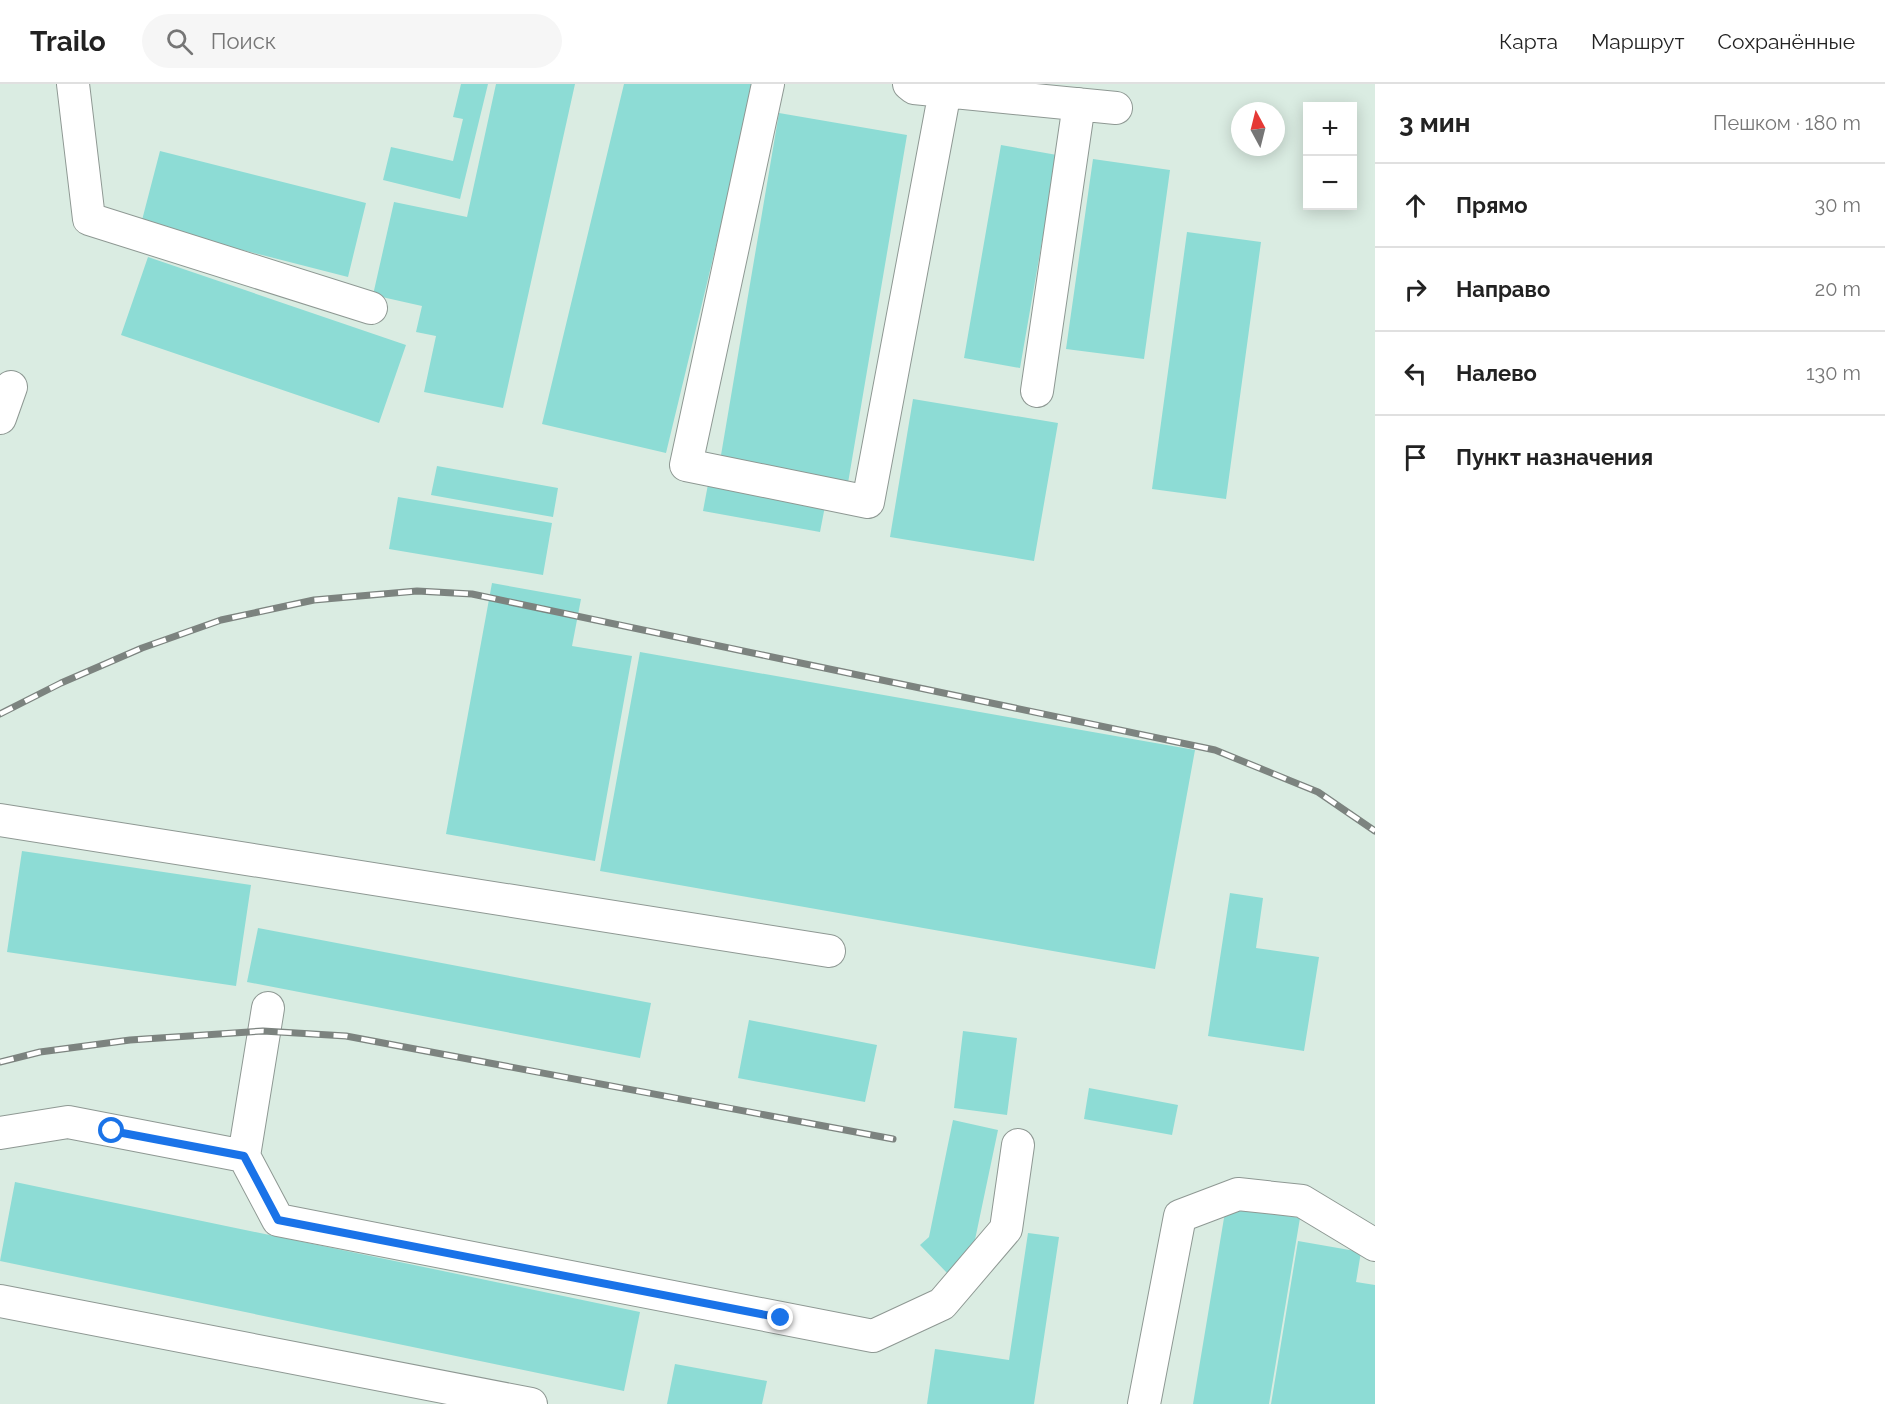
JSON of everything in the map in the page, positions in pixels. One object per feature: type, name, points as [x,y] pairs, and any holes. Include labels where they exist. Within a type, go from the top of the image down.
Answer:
[{"type":"lane","points":[[73,84],[89,219],[371,308]]},
{"type":"lane","points":[[768,84],[686,465],[868,502],[945,91]]},
{"type":"lane","points":[[909,84],[914,88],[1116,108]]},
{"type":"lane","points":[[1036,391],[1079,104]]},
{"type":"lane","points":[[0,418],[11,387]]},
{"type":"lane","points":[[0,820],[829,951]]},
{"type":"lane","points":[[268,1008],[244,1156],[278,1220],[873,1336],[942,1304],[1006,1229],[1018,1146]]},
{"type":"lane","points":[[0,1133],[68,1122],[244,1156]]},
{"type":"lane","points":[[1144,1404],[1180,1216],[1238,1194],[1302,1201],[1375,1245]]},
{"type":"lane","points":[[0,1301],[531,1404]]},
{"type":"shaded area","points":[[0,84],[1375,84],[1375,1404],[0,1404]]},
{"type":"building","points":[[461,84],[488,84],[460,199],[383,180],[391,147],[453,161],[463,119],[453,117]]},
{"type":"building","points":[[496,84],[575,84],[503,408],[424,392],[436,336],[416,332],[422,306],[373,295],[394,202],[467,217]]},
{"type":"building","points":[[624,84],[755,84],[666,453],[542,424]]},
{"type":"building","points":[[779,113],[907,135],[848,483],[720,461]]},
{"type":"building","points":[[1001,145],[1057,155],[1020,368],[964,358]]},
{"type":"building","points":[[160,151],[366,203],[348,277],[141,224]]},
{"type":"building","points":[[1093,159],[1170,170],[1144,359],[1066,349]]},
{"type":"building","points":[[1187,232],[1261,242],[1226,499],[1152,489]]},
{"type":"building","points":[[148,257],[406,345],[379,423],[121,335]]},
{"type":"building","points":[[913,399],[1058,423],[1034,561],[890,537]]},
{"type":"building","points":[[437,466],[558,488],[553,517],[431,495]]},
{"type":"building","points":[[709,479],[826,501],[820,532],[703,511]]},
{"type":"building","points":[[398,497],[552,523],[543,575],[389,549]]},
{"type":"building","points":[[492,583],[581,599],[572,646],[632,656],[595,861],[446,834]]},
{"type":"building","points":[[640,652],[1195,750],[1155,969],[600,871]]},
{"type":"building","points":[[22,851],[251,885],[236,986],[7,952]]},
{"type":"building","points":[[1230,893],[1263,898],[1256,948],[1319,957],[1304,1051],[1208,1036]]},
{"type":"building","points":[[258,928],[651,1003],[640,1058],[247,982]]},
{"type":"building","points":[[749,1020],[877,1045],[865,1102],[738,1078]]},
{"type":"building","points":[[963,1031],[1017,1038],[1007,1115],[954,1108]]},
{"type":"building","points":[[1089,1088],[1178,1105],[1172,1135],[1084,1119]]},
{"type":"building","points":[[953,1120],[998,1130],[972,1254],[949,1275],[920,1245],[929,1237]]},
{"type":"building","points":[[15,1182],[640,1312],[624,1391],[0,1261]]},
{"type":"building","points":[[1226,1206],[1300,1218],[1269,1404],[1193,1404]]},
{"type":"building","points":[[1028,1233],[1059,1237],[1034,1404],[927,1404],[935,1349],[1009,1360]]},
{"type":"building","points":[[1298,1241],[1361,1252],[1356,1282],[1375,1285],[1375,1404],[1271,1404]]},
{"type":"building","points":[[675,1364],[767,1381],[762,1404],[667,1404]]},
{"type":"railway","points":[[0,714],[61,683],[142,648],[221,620],[314,600],[417,591],[472,594],[1215,750],[1318,792],[1375,831]]},
{"type":"railway","points":[[0,1062],[40,1052],[130,1040],[263,1031],[346,1036],[893,1139]]},
{"type":"route","points":[[112,1131],[244,1156],[278,1220],[781,1318]]}]
